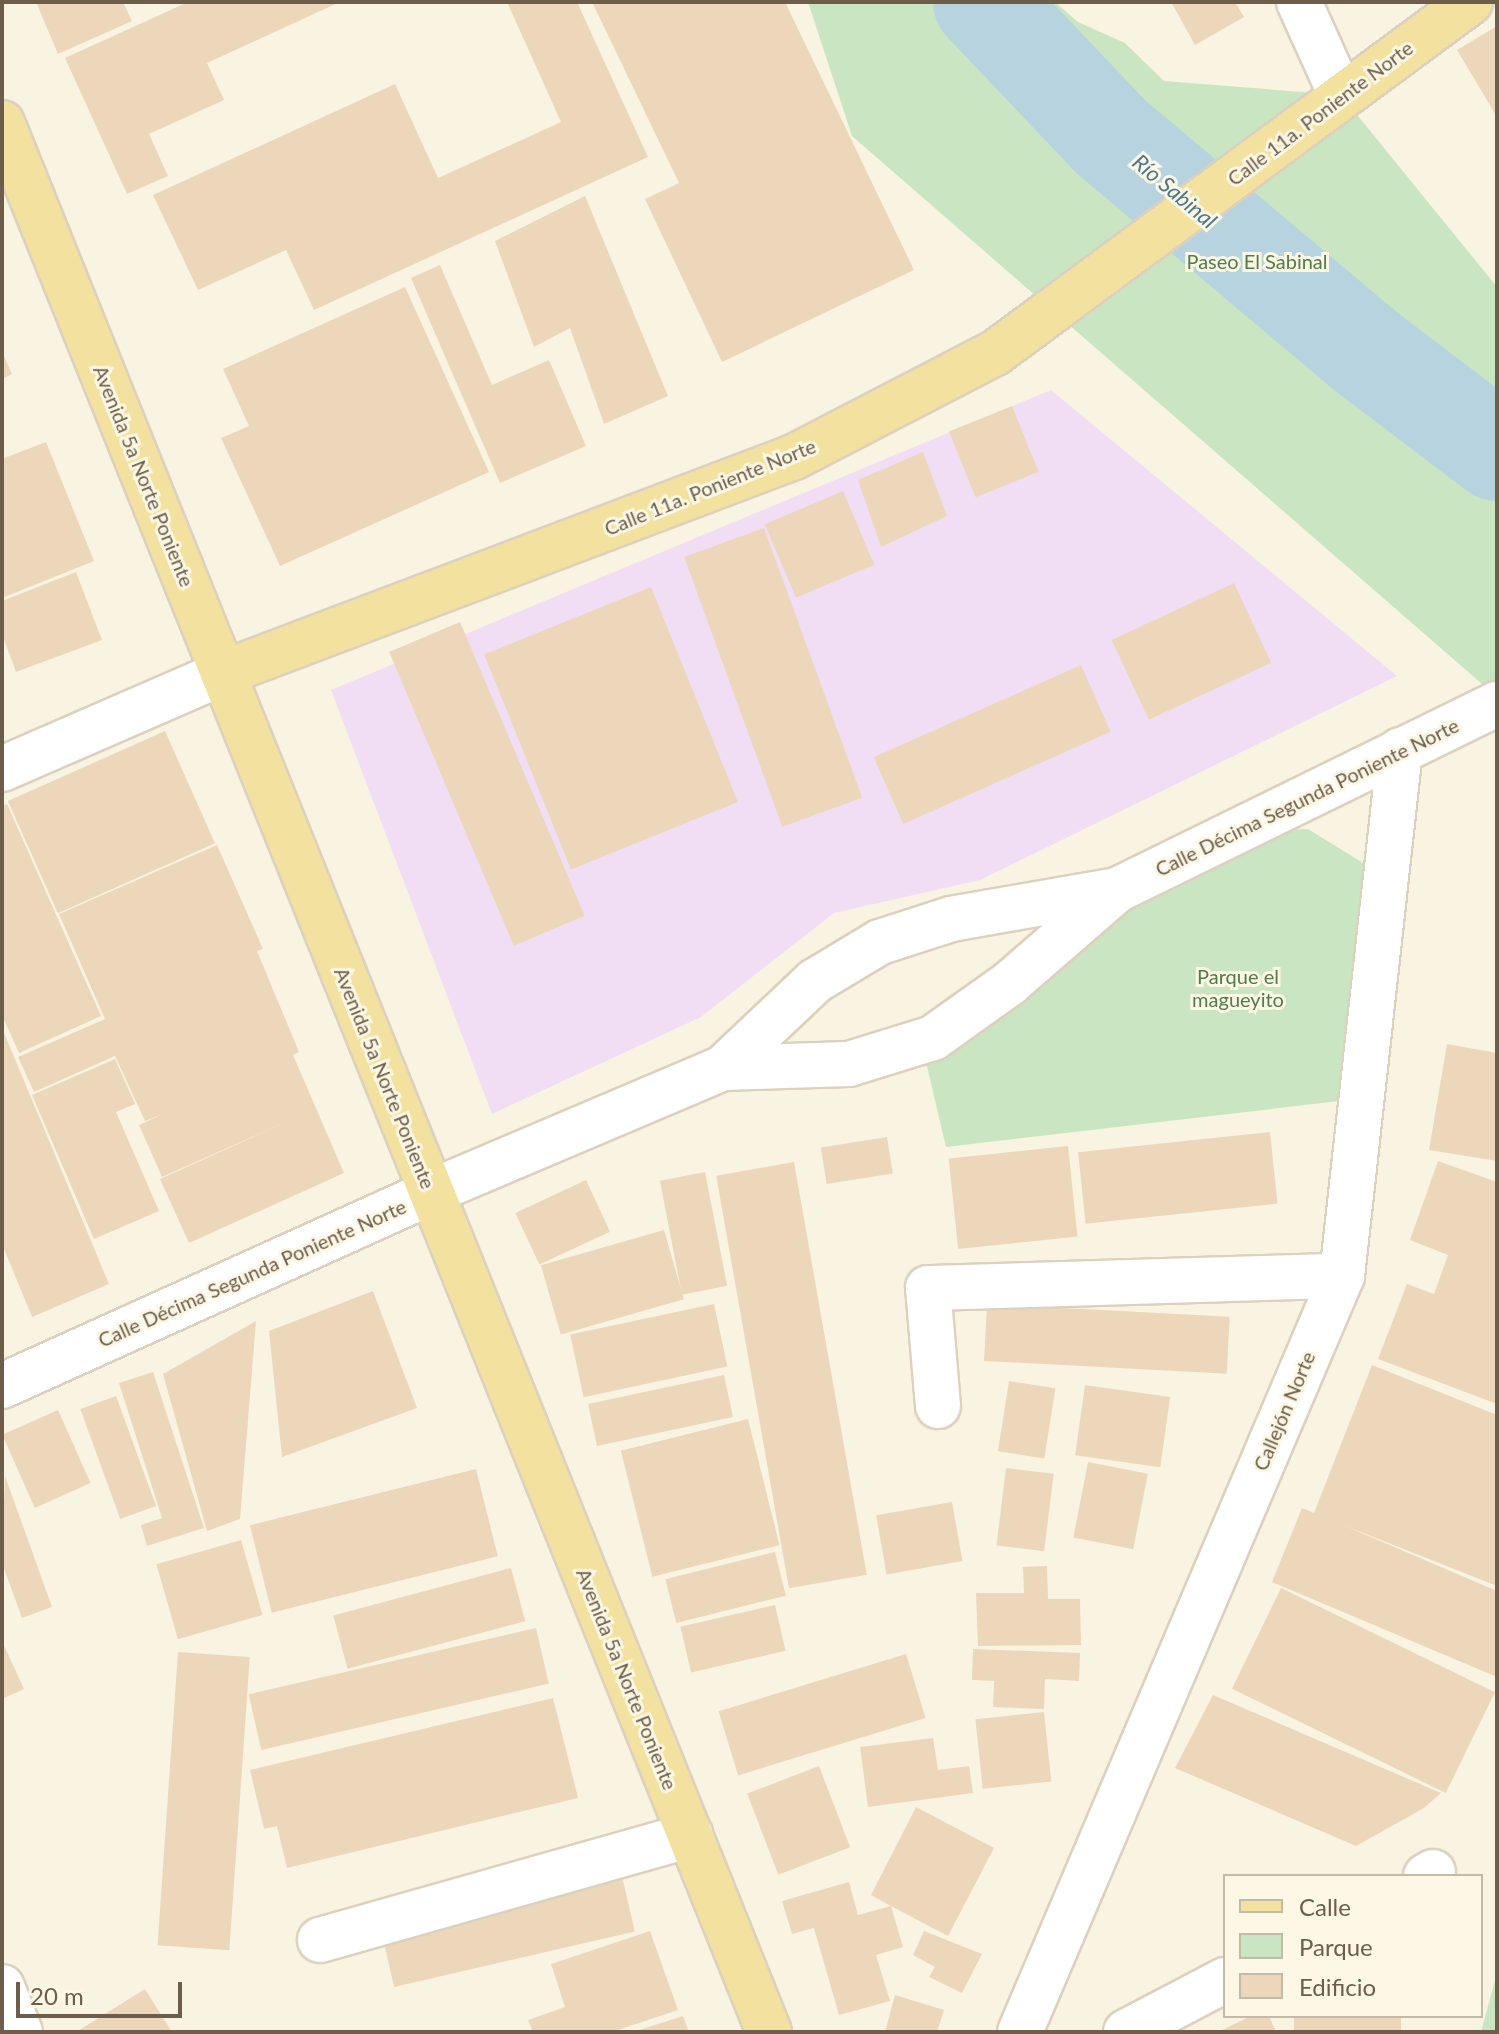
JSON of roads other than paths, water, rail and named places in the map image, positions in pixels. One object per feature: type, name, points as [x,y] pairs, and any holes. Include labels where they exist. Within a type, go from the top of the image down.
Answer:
[{"type":"main road","name":"Calle 11a. Poniente Norte","points":[[223,673],[794,457],[995,353],[1470,2]]},
{"type":"main road","name":"Avenida 5a Norte Poniente","points":[[2,123],[769,2032]]},
{"type":"street","points":[[1299,2],[1341,95]]},
{"type":"street","name":"Calle 11a. Poniente Norte","points":[[2,769],[223,673]]},
{"type":"street","name":"Calle Décima Segunda Poniente Norte","points":[[723,1068],[849,1064],[933,1038],[1010,983],[1117,890],[1497,704]]},
{"type":"street","name":"Callejón Norte","points":[[1020,2032],[1342,1276],[1400,750]]},
{"type":"street","name":"Calle Décima Segunda Poniente Norte","points":[[2,1386],[431,1192],[723,1068],[815,981],[880,942],[951,919],[1117,890]]},
{"type":"street","points":[[938,1406],[928,1288],[1342,1276]]},
{"type":"street","points":[[320,1940],[690,1835]]},
{"type":"street","points":[[1126,2032],[1223,1981]]},
{"type":"street","points":[[2,1987],[20,2032]]},
{"type":"waterway","name":"Río Sabinal","points":[[983,2],[1110,136],[1364,350],[1497,451]]},
{"type":"park label","name":"Paseo El Sabinal","points":[[1257,261]]},
{"type":"park label","name":"Parque el magueyito","points":[[1238,988]]}]
